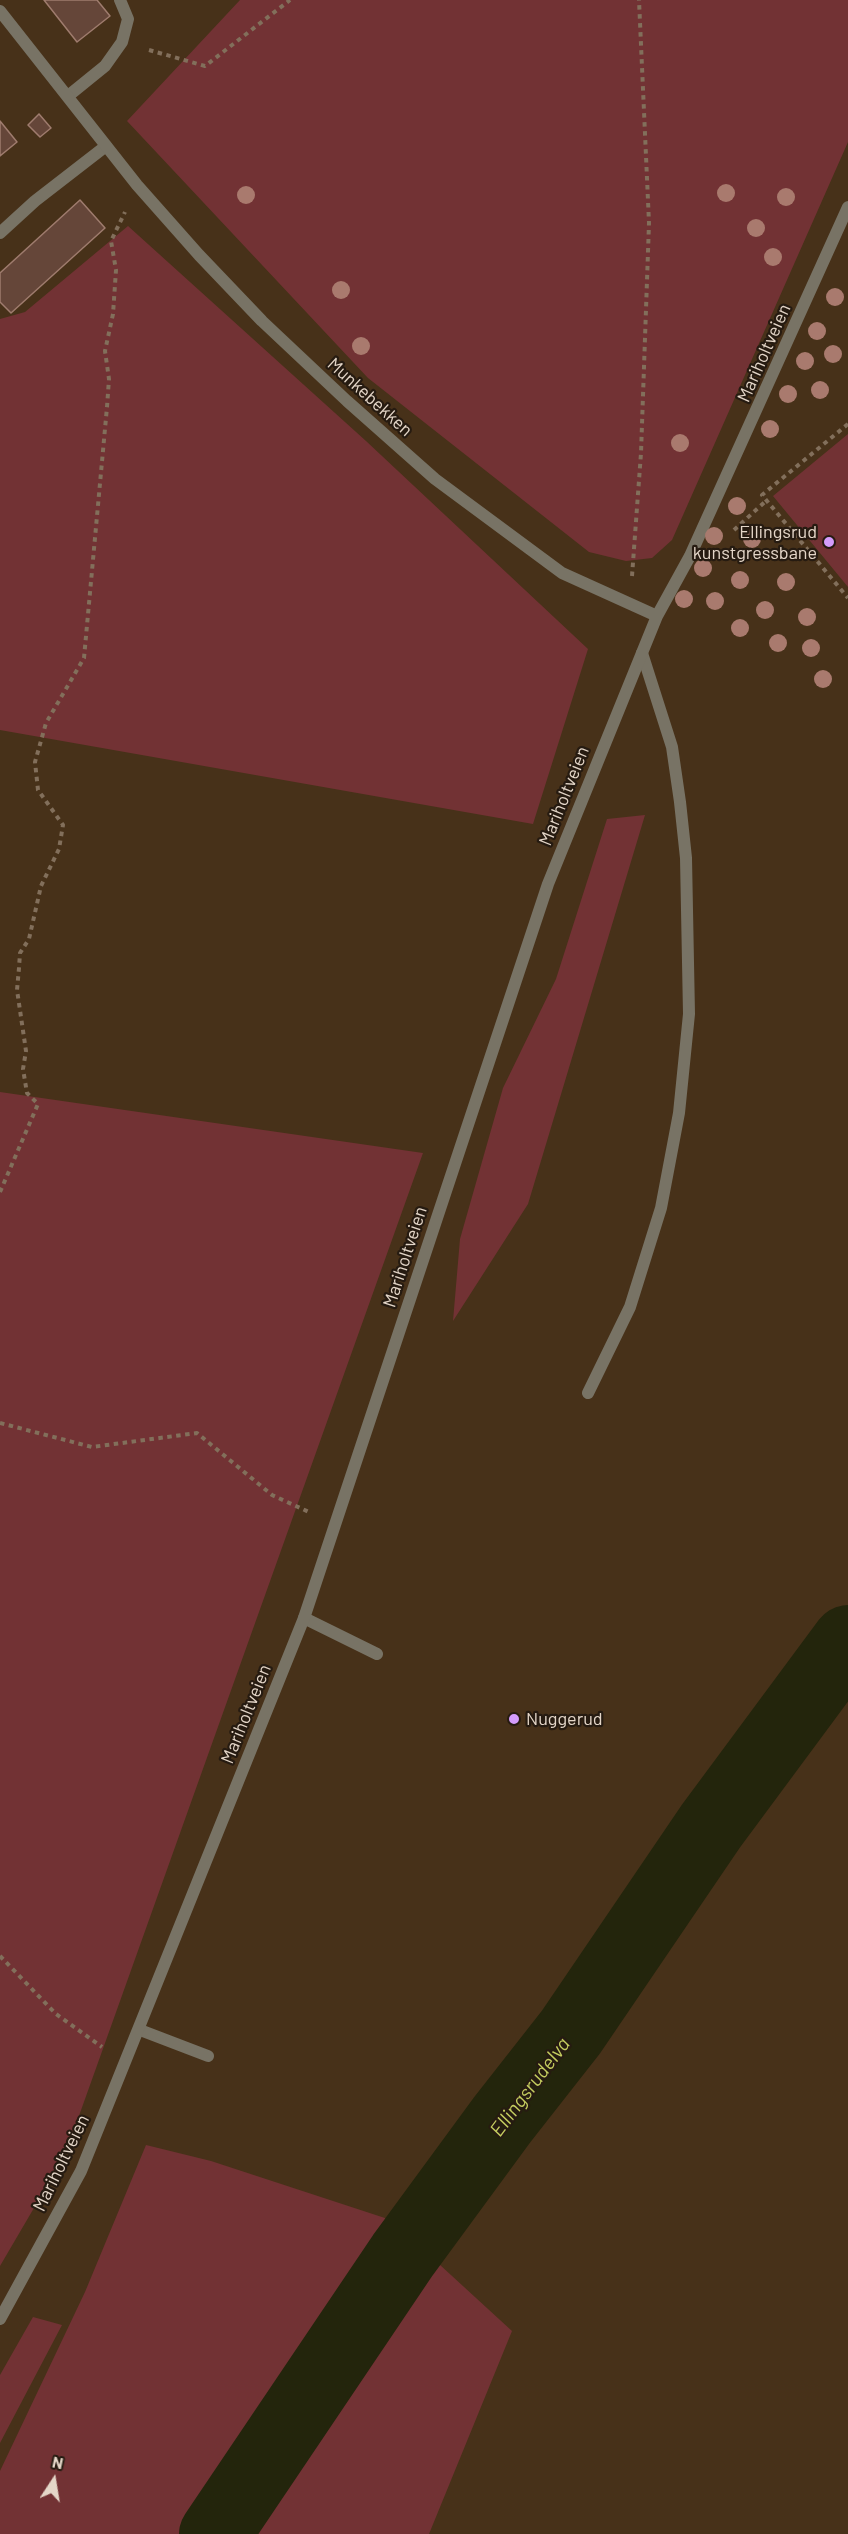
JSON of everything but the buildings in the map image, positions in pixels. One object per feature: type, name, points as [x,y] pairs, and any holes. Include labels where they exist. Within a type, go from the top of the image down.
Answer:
[{"type":"street","points":[[68,96],[105,66],[122,42],[128,24],[120,0]]},
{"type":"street","name":"Munkebekken","points":[[0,11],[137,185],[262,321],[435,479],[562,573],[603,594],[630,603],[657,616]]},
{"type":"street","points":[[0,233],[35,201],[106,146]]},
{"type":"street","name":"Mariholtveien","points":[[0,2319],[81,2171],[140,2030],[304,1618],[548,884],[657,616],[690,556],[848,207]]},
{"type":"street","points":[[588,1393],[630,1307],[661,1208],[679,1113],[689,1014],[686,858],[680,802],[672,747],[642,652]]},
{"type":"street","points":[[304,1618],[376,1654]]},
{"type":"street","points":[[140,2030],[208,2056]]},
{"type":"path","points":[[122,42],[206,66],[290,0]]},
{"type":"path","points":[[630,603],[641,453],[649,223],[639,0]]},
{"type":"path","points":[[0,1192],[38,1104],[27,1094],[23,1069],[26,1051],[17,990],[18,968],[20,953],[29,939],[41,886],[59,849],[63,825],[38,790],[34,762],[46,723],[84,658],[109,379],[105,351],[113,314],[116,270],[111,241],[137,185]]},
{"type":"path","points":[[848,424],[762,495],[848,598]]},
{"type":"path","points":[[0,1423],[92,1447],[197,1433],[272,1495],[336,1525]]},
{"type":"path","points":[[0,1956],[56,2014],[126,2064]]},
{"type":"shaded area","points":[[240,0],[848,0],[848,142],[672,540],[652,558],[626,561],[589,552],[368,378],[127,121]]},
{"type":"shaded area","points":[[128,226],[366,441],[588,649],[533,824],[0,730],[0,319],[25,312]]},
{"type":"shaded area","name":"Ellingsrud kunstgressbane","points":[[848,434],[848,587],[773,496]]},
{"type":"shaded area","points":[[645,815],[528,1204],[453,1321],[460,1239],[503,1088],[556,979],[607,819]]},
{"type":"shaded area","points":[[0,1092],[423,1153],[65,2155],[0,2266]]},
{"type":"shaded area","points":[[146,2145],[211,2161],[391,2220],[512,2331],[429,2534],[0,2534],[0,2471],[85,2292]]},
{"type":"shaded area","points":[[33,2317],[62,2325],[0,2443],[0,2375]]},
{"type":"waterway","name":"Ellingsrudelva","points":[[215,2534],[403,2255],[502,2120],[571,2032],[711,1826],[848,1641]]},
{"type":"place","name":"Ellingsrud kunstgressbane","points":[[829,542]]},
{"type":"place","name":"Nuggerud","points":[[514,1719]]}]
